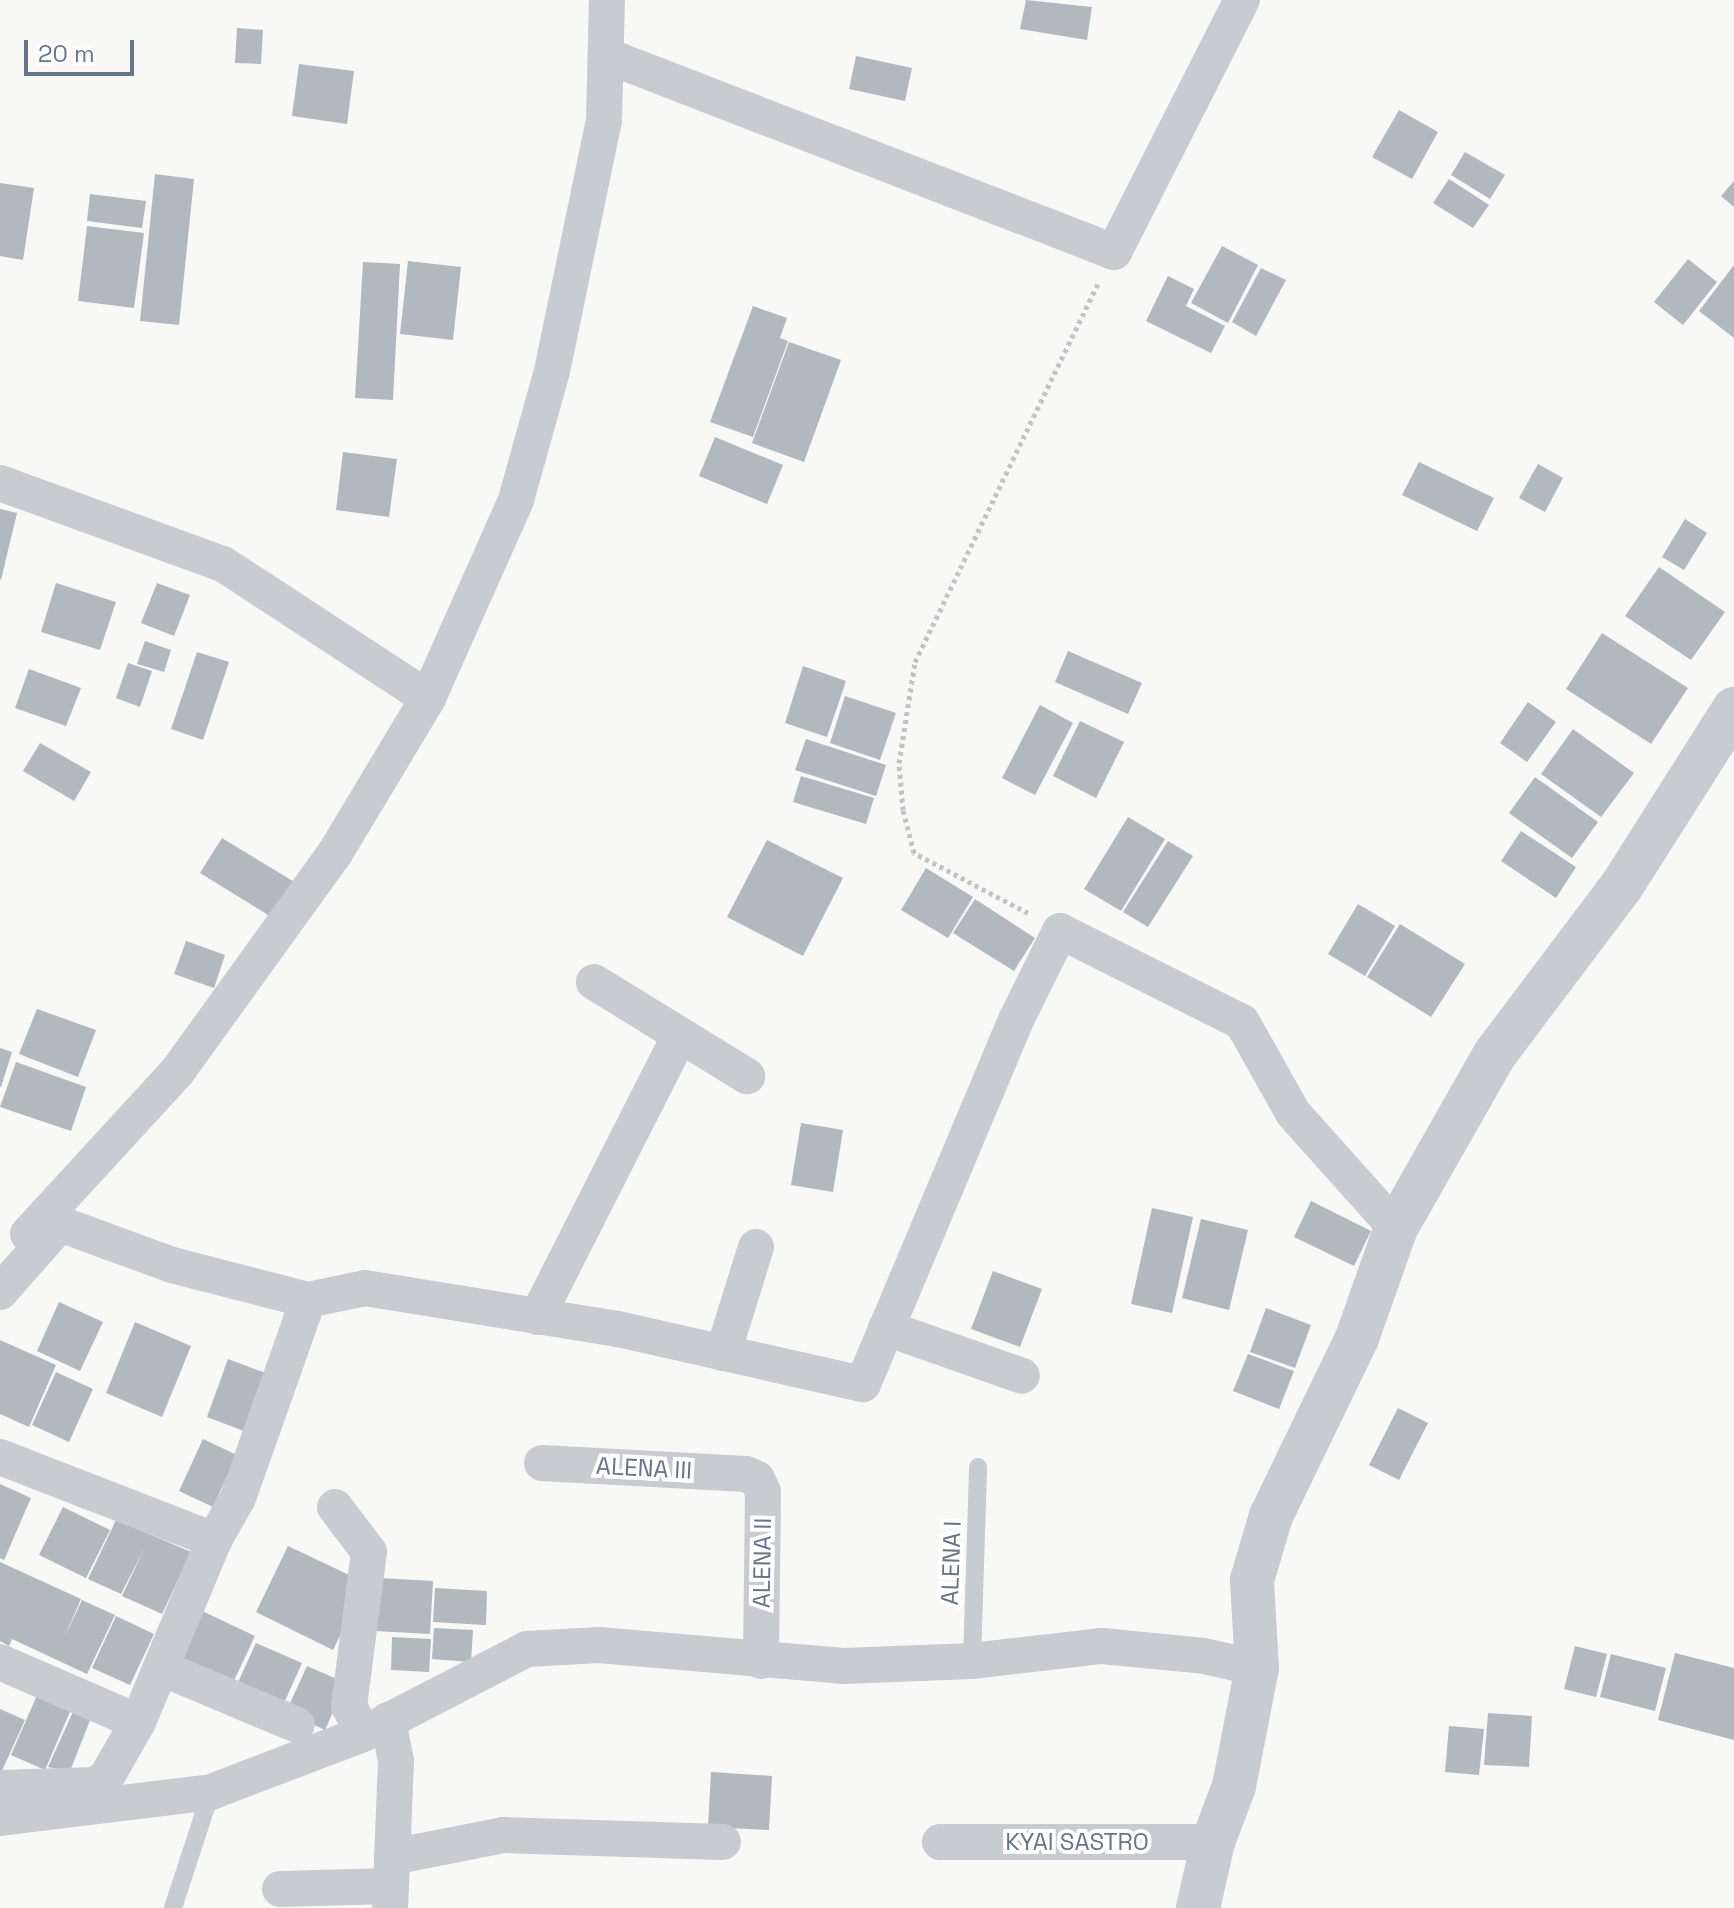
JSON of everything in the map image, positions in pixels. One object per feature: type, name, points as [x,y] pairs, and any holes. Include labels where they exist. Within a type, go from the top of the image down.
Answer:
[{"type":"street","points":[[0,1266],[177,1072],[335,853],[428,698],[516,500],[536,428],[596,165],[610,57],[607,0]]},
{"type":"street","points":[[610,57],[1114,252],[1242,0]]},
{"type":"street","points":[[0,483],[223,564],[428,698]]},
{"type":"street","points":[[1198,1908],[1213,1842],[1234,1786],[1257,1668],[1252,1580],[1271,1516],[1357,1338],[1396,1228],[1495,1054],[1621,887],[1734,709]]},
{"type":"street","points":[[0,1292],[60,1224],[172,1265],[308,1300],[365,1288],[537,1317],[863,1384],[1017,1018],[1060,931],[1242,1022],[1293,1113],[1396,1228]]},
{"type":"street","points":[[594,982],[747,1076]]},
{"type":"street","points":[[537,1317],[680,1035]]},
{"type":"street","points":[[723,1353],[756,1247]]},
{"type":"street","points":[[0,1788],[95,1785],[106,1778],[138,1722],[214,1540],[238,1498],[308,1300]]},
{"type":"street","points":[[886,1328],[1022,1376]]},
{"type":"street","points":[[0,1457],[214,1540]]},
{"type":"street","name":"ALENA III","points":[[542,1463],[746,1474]]},
{"type":"street","name":"ALENA II","points":[[746,1474],[757,1479],[763,1492],[761,1661]]},
{"type":"street","points":[[335,1507],[369,1552],[349,1706],[351,1719],[375,1727],[396,1761],[391,1884]]},
{"type":"street","points":[[0,1818],[211,1792],[375,1727],[527,1649],[599,1645],[844,1666],[972,1661],[1102,1646],[1204,1656],[1257,1668]]},
{"type":"street","points":[[0,1662],[138,1722]]},
{"type":"street","points":[[161,1668],[297,1725]]},
{"type":"street","points":[[280,1889],[391,1884],[503,1835],[723,1842]]},
{"type":"street","name":"KYAI SASTRO","points":[[940,1842],[1213,1842]]},
{"type":"lane","name":"ALENA I","points":[[972,1661],[978,1467]]},
{"type":"lane","points":[[173,1908],[211,1792]]},
{"type":"path","points":[[1060,931],[914,853],[903,810],[899,763],[915,662],[1114,252]]},
{"type":"building","points":[[1026,0],[1092,7],[1087,40],[1020,29]]},
{"type":"building","points":[[237,28],[263,30],[261,64],[235,63]]},
{"type":"building","points":[[856,56],[912,68],[905,101],[849,89]]},
{"type":"building","points":[[299,64],[354,71],[347,124],[292,116]]},
{"type":"building","points":[[1399,110],[1438,132],[1412,179],[1372,157]]},
{"type":"building","points":[[1465,152],[1505,175],[1490,199],[1451,175]]},
{"type":"building","points":[[155,174],[194,179],[179,325],[140,321]]},
{"type":"building","points":[[1449,179],[1489,205],[1473,228],[1433,203]]},
{"type":"building","points":[[1734,181],[1734,207],[1721,196]]},
{"type":"building","points":[[0,183],[34,188],[23,260],[0,256]]},
{"type":"building","points":[[90,194],[146,201],[142,228],[87,221]]},
{"type":"building","points":[[87,226],[144,233],[134,308],[78,301]]},
{"type":"building","points":[[1222,246],[1258,265],[1228,323],[1191,303]]},
{"type":"building","points":[[1688,259],[1717,282],[1683,325],[1654,302]]},
{"type":"building","points":[[408,261],[461,267],[453,340],[400,334]]},
{"type":"building","points":[[363,262],[400,264],[393,400],[355,398]]},
{"type":"building","points":[[1734,265],[1734,338],[1699,311]]},
{"type":"building","points":[[1261,268],[1286,280],[1256,336],[1232,322]]},
{"type":"building","points":[[1168,276],[1194,289],[1186,306],[1225,326],[1211,353],[1146,321]]},
{"type":"building","points":[[753,306],[787,318],[780,338],[788,341],[753,437],[710,422]]},
{"type":"building","points":[[789,342],[841,360],[804,462],[752,443]]},
{"type":"building","points":[[715,437],[783,465],[767,504],[699,476]]},
{"type":"building","points":[[343,452],[397,459],[389,517],[336,510]]},
{"type":"building","points":[[1419,462],[1494,498],[1477,531],[1402,495]]},
{"type":"building","points":[[1538,464],[1563,478],[1545,512],[1519,498]]},
{"type":"building","points":[[0,509],[17,513],[1,580],[0,579]]},
{"type":"building","points":[[1685,519],[1707,533],[1684,570],[1662,557]]},
{"type":"building","points":[[1659,567],[1725,612],[1691,660],[1625,616]]},
{"type":"building","points":[[56,583],[116,602],[100,650],[41,632]]},
{"type":"building","points":[[157,583],[190,595],[174,636],[141,623]]},
{"type":"building","points":[[1602,633],[1688,688],[1651,744],[1566,689]]},
{"type":"building","points":[[145,641],[171,650],[164,672],[137,664]]},
{"type":"building","points":[[1068,651],[1142,683],[1128,714],[1055,682]]},
{"type":"building","points":[[197,652],[229,662],[203,740],[171,729]]},
{"type":"building","points":[[128,663],[152,671],[140,707],[116,698]]},
{"type":"building","points":[[803,666],[846,681],[827,737],[785,723]]},
{"type":"building","points":[[29,669],[81,688],[66,726],[15,708]]},
{"type":"building","points":[[845,696],[896,713],[880,760],[830,743]]},
{"type":"building","points":[[1528,702],[1556,722],[1527,762],[1500,743]]},
{"type":"building","points":[[1040,705],[1073,723],[1035,795],[1002,778]]},
{"type":"building","points":[[1080,721],[1124,742],[1096,798],[1053,776]]},
{"type":"building","points":[[1573,729],[1634,773],[1601,817],[1541,774]]},
{"type":"building","points":[[806,739],[886,765],[876,796],[795,770]]},
{"type":"building","points":[[40,743],[91,772],[74,801],[23,771]]},
{"type":"building","points":[[801,776],[874,798],[866,824],[793,802]]},
{"type":"building","points":[[1535,777],[1598,822],[1572,858],[1509,813]]},
{"type":"building","points":[[1128,817],[1165,839],[1121,911],[1084,889]]},
{"type":"building","points":[[1521,831],[1576,867],[1556,898],[1501,861]]},
{"type":"building","points":[[222,838],[296,883],[273,918],[200,873]]},
{"type":"building","points":[[767,840],[843,878],[803,956],[727,917]]},
{"type":"building","points":[[1168,841],[1193,856],[1148,927],[1123,912]]},
{"type":"building","points":[[926,868],[973,897],[948,938],[901,910]]},
{"type":"building","points":[[975,899],[1035,938],[1014,971],[953,933]]},
{"type":"building","points":[[1358,904],[1395,926],[1365,976],[1328,954]]},
{"type":"building","points":[[1400,924],[1465,964],[1431,1017],[1367,977]]},
{"type":"building","points":[[186,941],[225,955],[214,988],[174,974]]},
{"type":"building","points":[[37,1009],[96,1030],[78,1077],[19,1054]]},
{"type":"building","points":[[0,1048],[12,1052],[1,1087],[0,1087]]},
{"type":"building","points":[[16,1062],[86,1087],[71,1131],[0,1107]]},
{"type":"building","points":[[801,1123],[843,1130],[833,1192],[791,1185]]},
{"type":"building","points":[[1311,1201],[1371,1231],[1354,1266],[1294,1237]]},
{"type":"building","points":[[1152,1208],[1193,1217],[1172,1313],[1131,1304]]},
{"type":"building","points":[[1201,1219],[1248,1230],[1229,1310],[1182,1298]]},
{"type":"building","points":[[993,1271],[1042,1289],[1020,1347],[971,1329]]},
{"type":"building","points":[[59,1302],[103,1322],[80,1371],[37,1351]]},
{"type":"building","points":[[1266,1308],[1311,1325],[1295,1368],[1250,1352]]},
{"type":"building","points":[[135,1322],[191,1346],[162,1417],[106,1393]]},
{"type":"building","points":[[0,1340],[56,1365],[29,1427],[0,1414]]},
{"type":"building","points":[[1248,1354],[1294,1371],[1279,1409],[1233,1391]]},
{"type":"building","points":[[228,1359],[271,1375],[249,1433],[207,1417]]},
{"type":"building","points":[[56,1372],[93,1389],[69,1442],[32,1425]]},
{"type":"building","points":[[1398,1408],[1428,1423],[1399,1480],[1369,1465]]},
{"type":"building","points":[[203,1439],[237,1455],[213,1507],[179,1491]]},
{"type":"building","points":[[0,1484],[31,1498],[4,1560],[0,1558]]},
{"type":"building","points":[[63,1507],[110,1530],[86,1578],[39,1555]]},
{"type":"building","points":[[116,1520],[191,1552],[162,1614],[122,1596],[144,1549],[121,1594],[88,1579]]},
{"type":"building","points":[[288,1546],[366,1583],[333,1650],[256,1612]]},
{"type":"building","points":[[0,1562],[81,1599],[64,1638],[82,1600],[115,1615],[87,1674],[12,1639],[9,1646],[0,1641]]},
{"type":"building","points":[[379,1578],[433,1581],[430,1634],[375,1631]]},
{"type":"building","points":[[435,1588],[487,1591],[486,1625],[433,1622]]},
{"type":"building","points":[[202,1611],[255,1636],[231,1687],[178,1662]]},
{"type":"building","points":[[116,1616],[154,1634],[130,1685],[92,1668]]},
{"type":"building","points":[[434,1628],[473,1630],[471,1662],[432,1659]]},
{"type":"building","points":[[392,1637],[431,1639],[429,1672],[391,1670]]},
{"type":"building","points":[[256,1643],[302,1663],[280,1712],[234,1691]]},
{"type":"building","points":[[1575,1646],[1607,1654],[1596,1697],[1564,1689]]},
{"type":"building","points":[[1675,1653],[1734,1668],[1734,1740],[1658,1720]]},
{"type":"building","points":[[1611,1654],[1666,1668],[1655,1711],[1600,1697]]},
{"type":"building","points":[[307,1666],[346,1683],[325,1730],[286,1712]]},
{"type":"building","points":[[41,1686],[75,1700],[45,1770],[11,1755]]},
{"type":"building","points":[[76,1705],[93,1713],[70,1771],[48,1767]]},
{"type":"building","points":[[0,1709],[25,1720],[0,1775]]},
{"type":"building","points":[[1488,1713],[1532,1716],[1529,1767],[1484,1765]]},
{"type":"building","points":[[1449,1726],[1484,1729],[1479,1775],[1445,1772]]},
{"type":"building","points":[[711,1772],[772,1776],[769,1830],[708,1827]]}]
